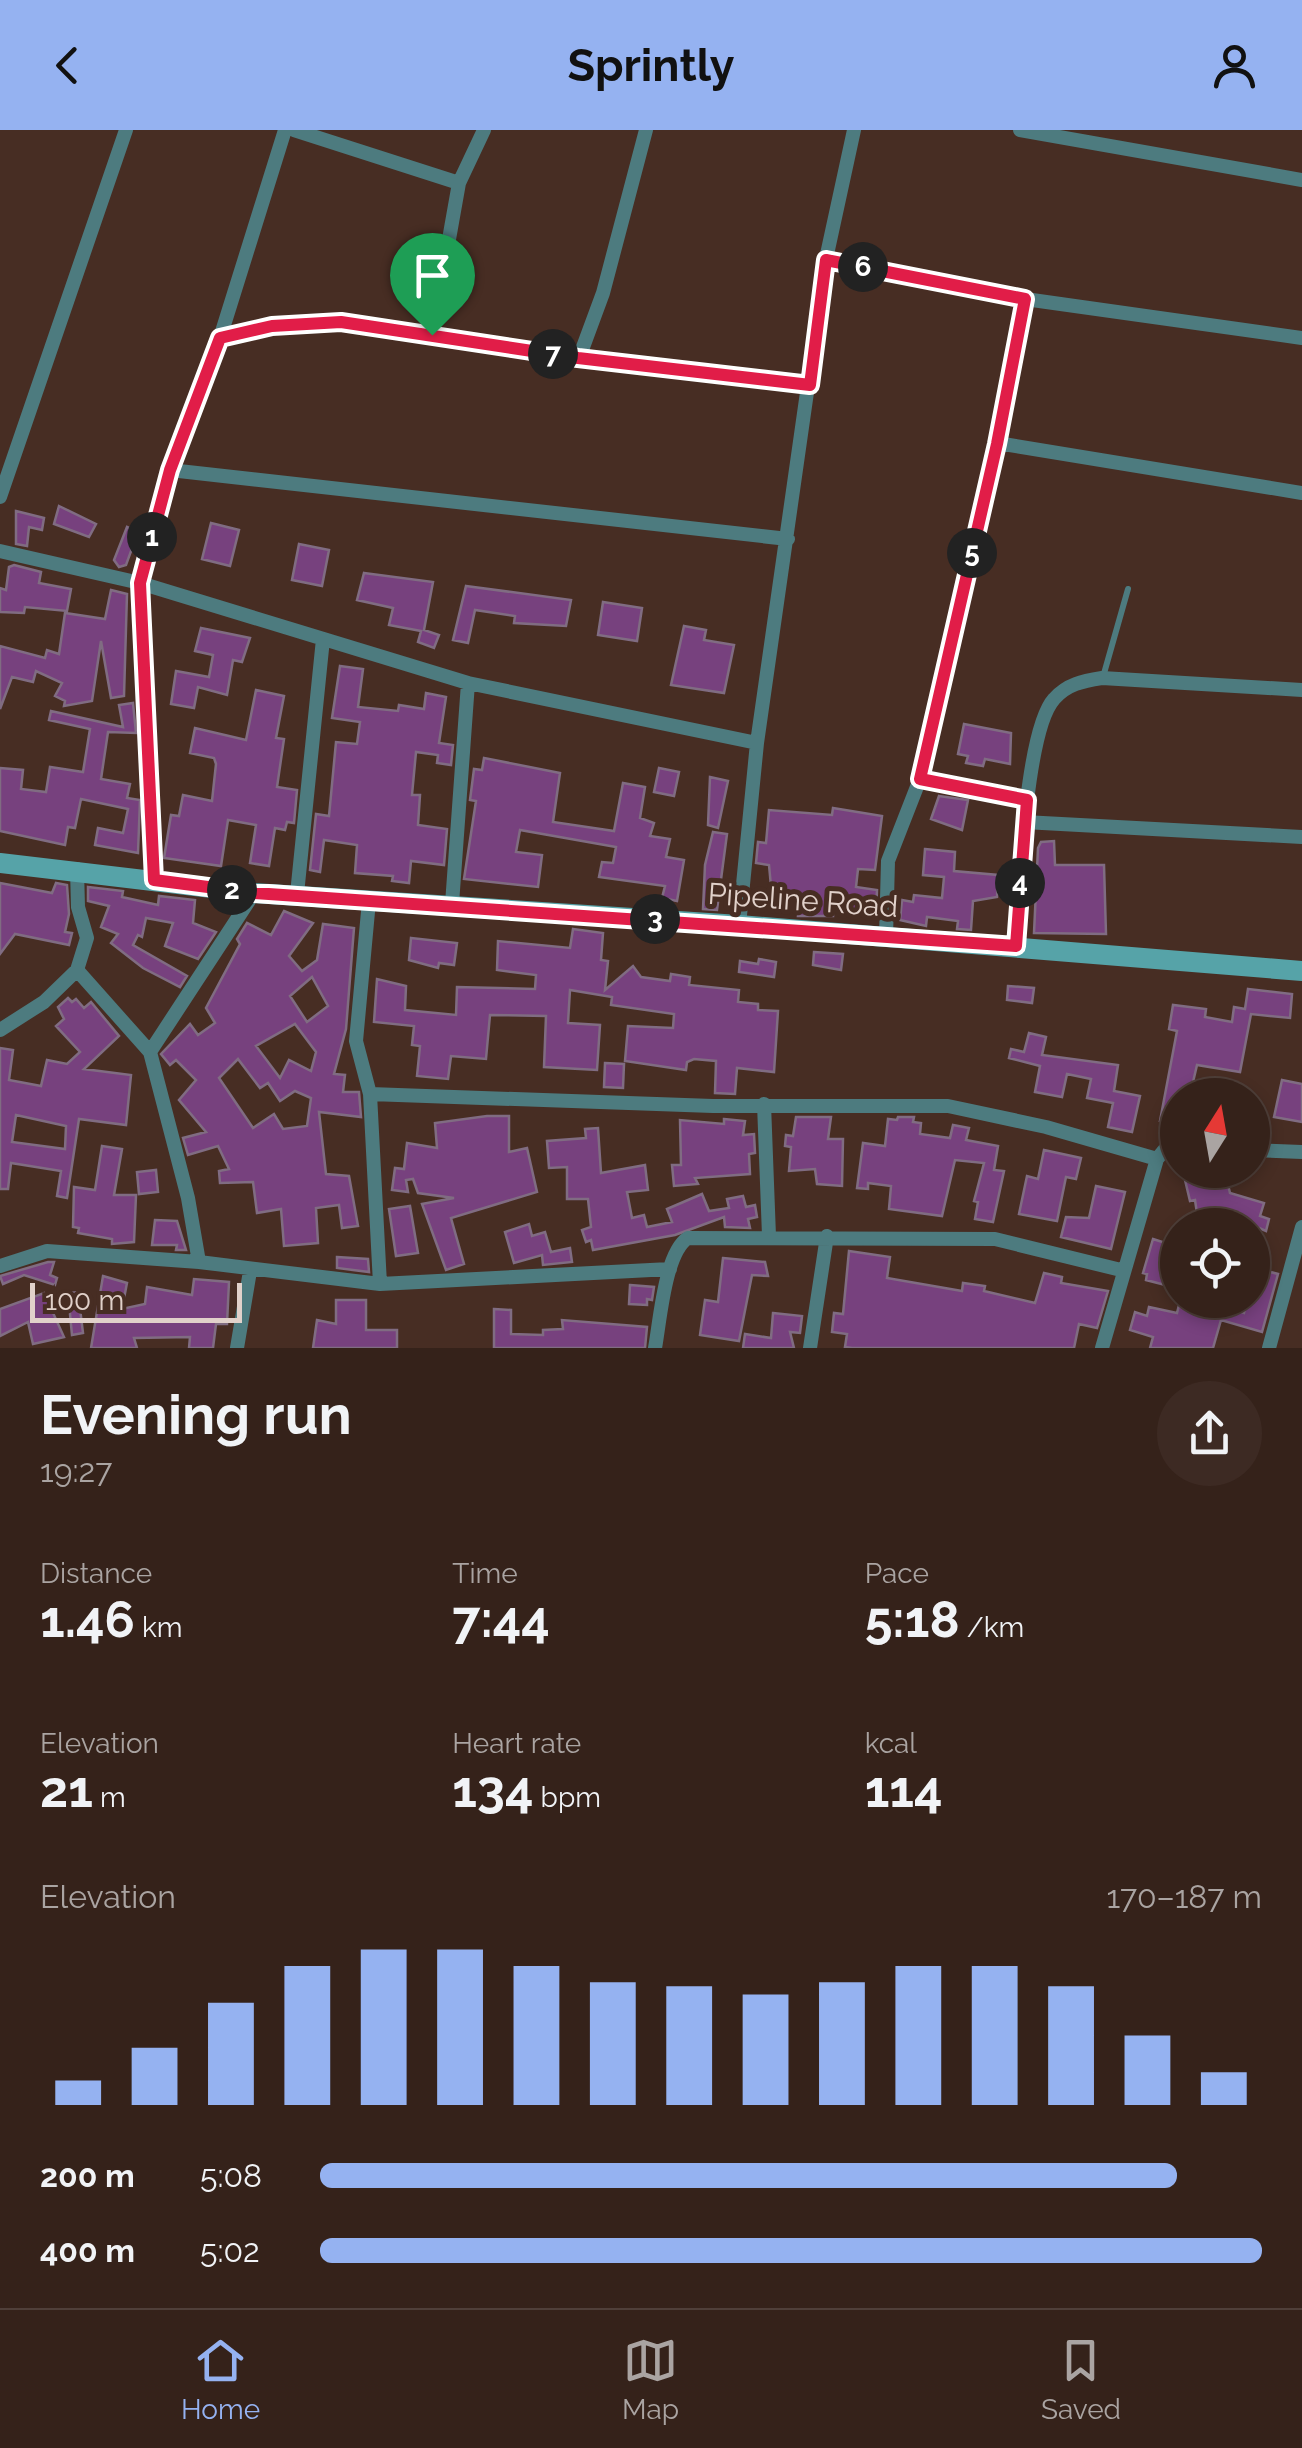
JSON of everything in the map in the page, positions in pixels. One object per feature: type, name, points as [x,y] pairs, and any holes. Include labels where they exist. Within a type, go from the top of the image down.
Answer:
[{"type":"street","points":[[0,497],[126,130]]},
{"type":"street","points":[[154,880],[140,583],[170,470],[220,338],[285,130]]},
{"type":"street","points":[[294,130],[459,182]]},
{"type":"street","points":[[432,335],[459,182],[484,130]]},
{"type":"street","points":[[578,358],[603,293],[646,130]]},
{"type":"street","points":[[739,925],[757,743],[826,260],[854,130]]},
{"type":"street","points":[[1020,130],[1059,133],[1302,180]]},
{"type":"street","points":[[826,260],[1025,299],[1302,338]]},
{"type":"street","points":[[886,937],[888,861],[920,779],[997,444],[1025,299]]},
{"type":"street","points":[[220,338],[272,326],[341,322],[578,358],[810,385]]},
{"type":"street","points":[[997,444],[1302,493]]},
{"type":"street","points":[[170,470],[788,539]]},
{"type":"street","points":[[0,550],[140,583],[468,683],[757,743]]},
{"type":"street","points":[[298,894],[323,638]]},
{"type":"street","points":[[1016,946],[1027,800],[1050,702],[1072,684],[1102,678],[1302,690]]},
{"type":"street","points":[[452,904],[468,683]]},
{"type":"street","points":[[920,779],[1027,800]]},
{"type":"street","points":[[1024,822],[1302,837]]},
{"type":"street","name":"Pipeline Road","points":[[0,863],[77,869],[254,893],[739,925],[1302,971]]},
{"type":"street","points":[[0,1030],[44,1002],[78,970],[87,938],[78,907],[77,869]]},
{"type":"street","points":[[150,1052],[254,893]]},
{"type":"street","points":[[369,901],[356,1041],[370,1094],[380,1284]]},
{"type":"street","points":[[78,970],[150,1052],[188,1198],[199,1262]]},
{"type":"street","points":[[370,1094],[948,1106],[1046,1126],[1157,1159]]},
{"type":"street","points":[[764,1104],[769,1236]]},
{"type":"street","points":[[1270,1151],[1302,1152]]},
{"type":"street","points":[[1102,1348],[1121,1270],[1160,1155]]},
{"type":"street","points":[[1269,1348],[1302,1227]]},
{"type":"street","points":[[810,1348],[827,1236]]},
{"type":"street","points":[[655,1348],[670,1268],[681,1242],[688,1238],[996,1239],[1121,1270]]},
{"type":"street","points":[[0,1266],[47,1252],[199,1262],[380,1284],[490,1282],[670,1268]]},
{"type":"street","points":[[237,1348],[250,1271]]},
{"type":"lane","points":[[1102,678],[1128,589]]},
{"type":"building","points":[[59,506],[96,524],[89,537],[54,524]]},
{"type":"building","points":[[16,511],[44,518],[42,530],[29,527],[27,546],[16,544]]},
{"type":"building","points":[[211,523],[239,530],[230,566],[202,559]]},
{"type":"building","points":[[127,527],[138,532],[126,565],[119,567],[114,560]]},
{"type":"building","points":[[299,544],[329,550],[322,586],[292,580]]},
{"type":"building","points":[[9,567],[41,572],[39,583],[71,589],[67,611],[25,607],[24,613],[0,612],[0,588],[6,590]]},
{"type":"building","points":[[364,573],[433,582],[424,630],[439,635],[434,648],[418,642],[421,631],[389,625],[393,608],[357,600]]},
{"type":"building","points":[[466,586],[571,600],[566,626],[514,623],[515,616],[475,610],[468,643],[453,640]]},
{"type":"building","points":[[111,590],[127,594],[124,696],[111,698],[101,641],[92,701],[64,706],[65,701],[55,696],[62,683],[36,671],[33,682],[12,677],[0,709],[0,646],[45,658],[47,650],[59,654],[65,613],[105,619]]},
{"type":"building","points":[[603,602],[642,608],[637,641],[598,635]]},
{"type":"building","points":[[684,626],[706,630],[704,640],[734,645],[724,693],[671,685]]},
{"type":"building","points":[[201,628],[250,638],[242,662],[233,660],[227,695],[198,687],[194,708],[171,704],[176,671],[209,677],[213,655],[195,651]]},
{"type":"building","points":[[340,666],[363,669],[358,707],[398,711],[399,705],[424,709],[426,693],[446,697],[439,743],[453,745],[451,765],[437,763],[438,755],[416,752],[412,795],[420,795],[418,825],[447,829],[444,865],[411,861],[409,883],[392,881],[393,876],[355,873],[357,845],[324,840],[320,872],[310,870],[316,814],[329,816],[336,742],[357,744],[360,722],[332,718]]},
{"type":"building","points":[[256,690],[284,696],[276,738],[284,739],[277,787],[297,790],[294,823],[287,822],[285,830],[275,828],[269,866],[250,863],[256,825],[228,820],[221,866],[164,858],[171,815],[179,816],[183,795],[212,801],[216,764],[214,758],[190,753],[195,728],[246,740]]},
{"type":"building","points":[[133,703],[136,733],[108,732],[101,779],[130,784],[127,798],[140,800],[138,853],[95,845],[98,828],[123,833],[128,809],[81,799],[75,828],[68,827],[65,845],[0,831],[0,768],[23,770],[21,789],[46,792],[50,767],[83,772],[90,729],[49,720],[51,711],[123,727],[119,705]]},
{"type":"building","points":[[964,724],[1011,733],[1010,764],[985,759],[983,766],[966,763],[968,756],[958,754]]},
{"type":"building","points":[[484,758],[560,773],[553,822],[614,831],[623,783],[645,787],[640,818],[654,823],[650,836],[670,839],[666,857],[684,860],[677,901],[662,898],[665,886],[599,877],[602,862],[613,863],[616,847],[520,830],[516,852],[542,855],[538,887],[464,879],[476,801],[470,800],[474,769],[482,770]]},
{"type":"building","points":[[659,768],[679,772],[674,796],[654,792]]},
{"type":"building","points":[[710,777],[728,781],[718,828],[708,825]]},
{"type":"building","points":[[939,796],[968,800],[962,830],[931,819]]},
{"type":"building","points":[[833,808],[882,816],[875,870],[858,869],[856,887],[877,890],[876,915],[833,910],[833,916],[798,916],[800,898],[772,897],[769,865],[756,863],[758,842],[766,843],[769,810],[832,815]]},
{"type":"building","points":[[713,832],[727,834],[717,910],[703,909],[705,865]]},
{"type":"building","points":[[1054,841],[1055,865],[1104,865],[1106,934],[1034,933],[1038,848],[1041,842]]},
{"type":"building","points":[[925,849],[955,852],[954,871],[998,875],[997,897],[973,901],[971,930],[957,929],[958,921],[927,917],[926,926],[900,920],[902,900],[913,902],[914,895],[942,898],[944,877],[923,875]]},
{"type":"building","points":[[0,883],[52,893],[56,883],[67,885],[69,914],[65,932],[72,933],[69,945],[15,934],[0,954]]},
{"type":"building","points":[[88,887],[123,891],[122,897],[158,905],[159,896],[195,900],[193,923],[216,932],[198,959],[165,946],[173,923],[146,918],[142,937],[138,935],[133,945],[187,976],[180,987],[143,968],[111,943],[118,934],[101,927],[109,906],[88,901]]},
{"type":"building","points":[[284,911],[313,923],[289,956],[302,971],[317,960],[323,924],[354,928],[346,1029],[334,1074],[345,1075],[343,1092],[359,1092],[361,1117],[319,1112],[326,1174],[349,1176],[358,1226],[342,1228],[339,1205],[316,1208],[318,1243],[284,1246],[281,1209],[257,1213],[253,1182],[220,1183],[219,1171],[229,1169],[218,1146],[188,1155],[183,1138],[206,1132],[179,1100],[196,1080],[176,1060],[170,1065],[161,1054],[190,1024],[198,1035],[215,1023],[206,1008],[247,923],[271,935]],"holes":[[[312,977],[328,1006],[307,1022],[290,996]],[[295,1024],[316,1052],[311,1071],[289,1060],[280,1078],[256,1046]],[[238,1059],[260,1088],[268,1083],[280,1101],[295,1091],[311,1098],[307,1126],[283,1129],[274,1114],[253,1128],[219,1078]]]},
{"type":"building","points":[[573,929],[603,933],[601,960],[608,961],[605,990],[633,966],[641,977],[670,981],[671,974],[690,977],[689,985],[739,990],[738,1002],[758,1004],[758,1010],[778,1011],[774,1072],[737,1068],[735,1094],[715,1093],[716,1061],[694,1059],[687,1062],[686,1070],[625,1061],[628,1026],[673,1028],[674,1014],[611,1005],[612,997],[570,990],[568,1023],[600,1025],[597,1070],[544,1067],[546,1016],[490,1015],[486,1059],[451,1056],[448,1079],[417,1076],[420,1046],[412,1045],[414,1026],[374,1022],[377,979],[406,986],[405,1010],[456,1015],[457,987],[535,989],[536,975],[497,970],[498,941],[570,948]]},
{"type":"building","points":[[411,938],[457,943],[454,965],[439,963],[438,968],[409,960]]},
{"type":"building","points":[[814,952],[843,954],[841,970],[813,965]]},
{"type":"building","points":[[759,959],[776,962],[774,977],[739,972],[740,961],[758,964]]},
{"type":"building","points":[[1008,986],[1034,988],[1032,1003],[1007,1000]]},
{"type":"building","points":[[1248,989],[1292,994],[1290,1018],[1251,1014],[1240,1072],[1197,1065],[1194,1078],[1168,1078],[1177,1031],[1169,1029],[1173,1005],[1206,1009],[1205,1017],[1232,1022],[1234,1007],[1245,1009]]},
{"type":"building","points":[[68,998],[72,1002],[76,999],[84,1008],[91,1002],[119,1036],[84,1069],[131,1075],[126,1125],[79,1119],[67,1198],[57,1196],[61,1171],[11,1163],[8,1189],[0,1189],[0,1048],[13,1050],[9,1080],[41,1086],[47,1060],[67,1064],[80,1052],[56,1026],[64,1019],[58,1007]],"holes":[[[16,1115],[66,1126],[65,1149],[12,1142]]]},
{"type":"building","points":[[1029,1033],[1046,1037],[1042,1055],[1118,1065],[1114,1091],[1140,1096],[1132,1132],[1108,1127],[1113,1103],[1087,1098],[1091,1079],[1067,1074],[1062,1097],[1035,1092],[1040,1066],[1009,1058],[1011,1049],[1024,1052]]},
{"type":"building","points":[[605,1063],[624,1064],[623,1088],[604,1087]]},
{"type":"building","points":[[1282,1080],[1302,1084],[1302,1122],[1274,1117]]},
{"type":"building","points":[[509,1116],[509,1152],[527,1148],[537,1192],[451,1218],[464,1264],[446,1270],[422,1204],[454,1198],[418,1193],[413,1179],[406,1180],[408,1192],[392,1190],[395,1168],[404,1169],[407,1143],[437,1148],[435,1123]]},
{"type":"building","points":[[796,1117],[831,1117],[828,1139],[843,1139],[842,1186],[817,1184],[815,1169],[789,1171],[791,1147],[785,1146],[786,1135],[793,1136]]},
{"type":"building","points":[[914,1117],[913,1122],[921,1123],[920,1134],[950,1138],[953,1125],[969,1128],[966,1140],[998,1146],[994,1170],[1004,1171],[993,1222],[975,1219],[978,1202],[974,1201],[984,1163],[955,1160],[942,1216],[889,1209],[891,1186],[868,1183],[868,1189],[857,1188],[863,1143],[885,1146],[888,1119]]},
{"type":"building","points":[[724,1119],[745,1121],[743,1135],[754,1134],[750,1174],[695,1178],[698,1184],[674,1186],[672,1165],[681,1165],[680,1120],[724,1124]]},
{"type":"building","points":[[598,1128],[601,1173],[645,1165],[648,1190],[627,1192],[632,1218],[644,1215],[647,1227],[672,1222],[667,1209],[702,1194],[709,1211],[729,1208],[727,1199],[743,1196],[746,1207],[755,1205],[757,1217],[748,1219],[750,1228],[725,1227],[724,1217],[675,1235],[593,1250],[591,1240],[586,1242],[582,1230],[591,1227],[588,1199],[567,1199],[567,1167],[549,1168],[547,1141],[586,1138],[585,1129]]},
{"type":"building","points":[[102,1146],[122,1149],[114,1195],[136,1195],[134,1242],[112,1244],[112,1239],[78,1233],[79,1228],[73,1227],[74,1187],[95,1190]]},
{"type":"building","points":[[1044,1150],[1081,1158],[1076,1179],[1066,1177],[1057,1221],[1019,1214],[1027,1176],[1038,1179]]},
{"type":"building","points":[[156,1170],[158,1192],[139,1194],[137,1172]]},
{"type":"building","points":[[1096,1186],[1125,1192],[1111,1249],[1061,1237],[1066,1217],[1089,1218]]},
{"type":"building","points":[[1187,1188],[1229,1188],[1230,1193],[1264,1203],[1262,1208],[1196,1208],[1195,1200],[1190,1201]]},
{"type":"building","points":[[410,1206],[418,1253],[396,1256],[389,1209]]},
{"type":"building","points":[[155,1220],[177,1221],[186,1250],[176,1250],[177,1245],[152,1245]]},
{"type":"building","points":[[529,1224],[532,1236],[545,1232],[551,1252],[570,1248],[572,1262],[543,1265],[542,1255],[514,1263],[505,1232]]},
{"type":"building","points":[[1153,1239],[1160,1241],[1160,1284],[1146,1280],[1147,1274],[1143,1273]]},
{"type":"building","points":[[849,1251],[890,1257],[887,1278],[962,1291],[963,1283],[985,1286],[984,1291],[1035,1303],[1044,1273],[1062,1277],[1061,1283],[1108,1291],[1097,1328],[1079,1324],[1074,1348],[845,1347],[847,1334],[832,1332],[834,1313],[843,1314]]},
{"type":"building","points":[[337,1257],[368,1259],[369,1272],[337,1268]]},
{"type":"building","points":[[723,1258],[765,1262],[768,1276],[752,1275],[739,1341],[700,1335],[705,1300],[718,1302]]},
{"type":"building","points":[[54,1262],[50,1275],[57,1278],[55,1285],[24,1275],[3,1284],[0,1276]]},
{"type":"building","points":[[1270,1272],[1278,1274],[1270,1303]]},
{"type":"building","points":[[103,1276],[127,1283],[122,1309],[145,1304],[147,1287],[192,1295],[194,1279],[229,1282],[227,1324],[216,1324],[213,1348],[189,1348],[190,1337],[134,1338],[137,1348],[91,1348]]},
{"type":"building","points":[[630,1285],[654,1287],[652,1300],[647,1299],[647,1305],[629,1304]]},
{"type":"building","points":[[78,1292],[83,1333],[72,1335],[68,1293]]},
{"type":"building","points":[[44,1293],[64,1337],[33,1344],[28,1322],[0,1336],[0,1309]]},
{"type":"building","points":[[336,1300],[366,1300],[366,1330],[397,1330],[397,1348],[313,1348],[317,1320],[336,1324]]},
{"type":"building","points":[[1149,1307],[1160,1309],[1160,1318],[1266,1318],[1262,1332],[1221,1320],[1213,1348],[1150,1348],[1153,1337],[1130,1330],[1135,1312],[1147,1316]]},
{"type":"building","points":[[494,1309],[511,1310],[511,1334],[543,1335],[543,1330],[563,1329],[562,1320],[647,1327],[645,1348],[494,1348]]},
{"type":"building","points":[[773,1313],[802,1316],[800,1333],[790,1332],[794,1348],[743,1348],[745,1334],[771,1338]]},
{"type":"route","points":[[826,260],[1025,299],[997,444],[920,779],[1027,800],[1016,946],[254,893],[154,880],[140,583],[170,470],[220,338],[272,326],[341,322],[432,335],[578,358],[810,385],[826,260]]}]
